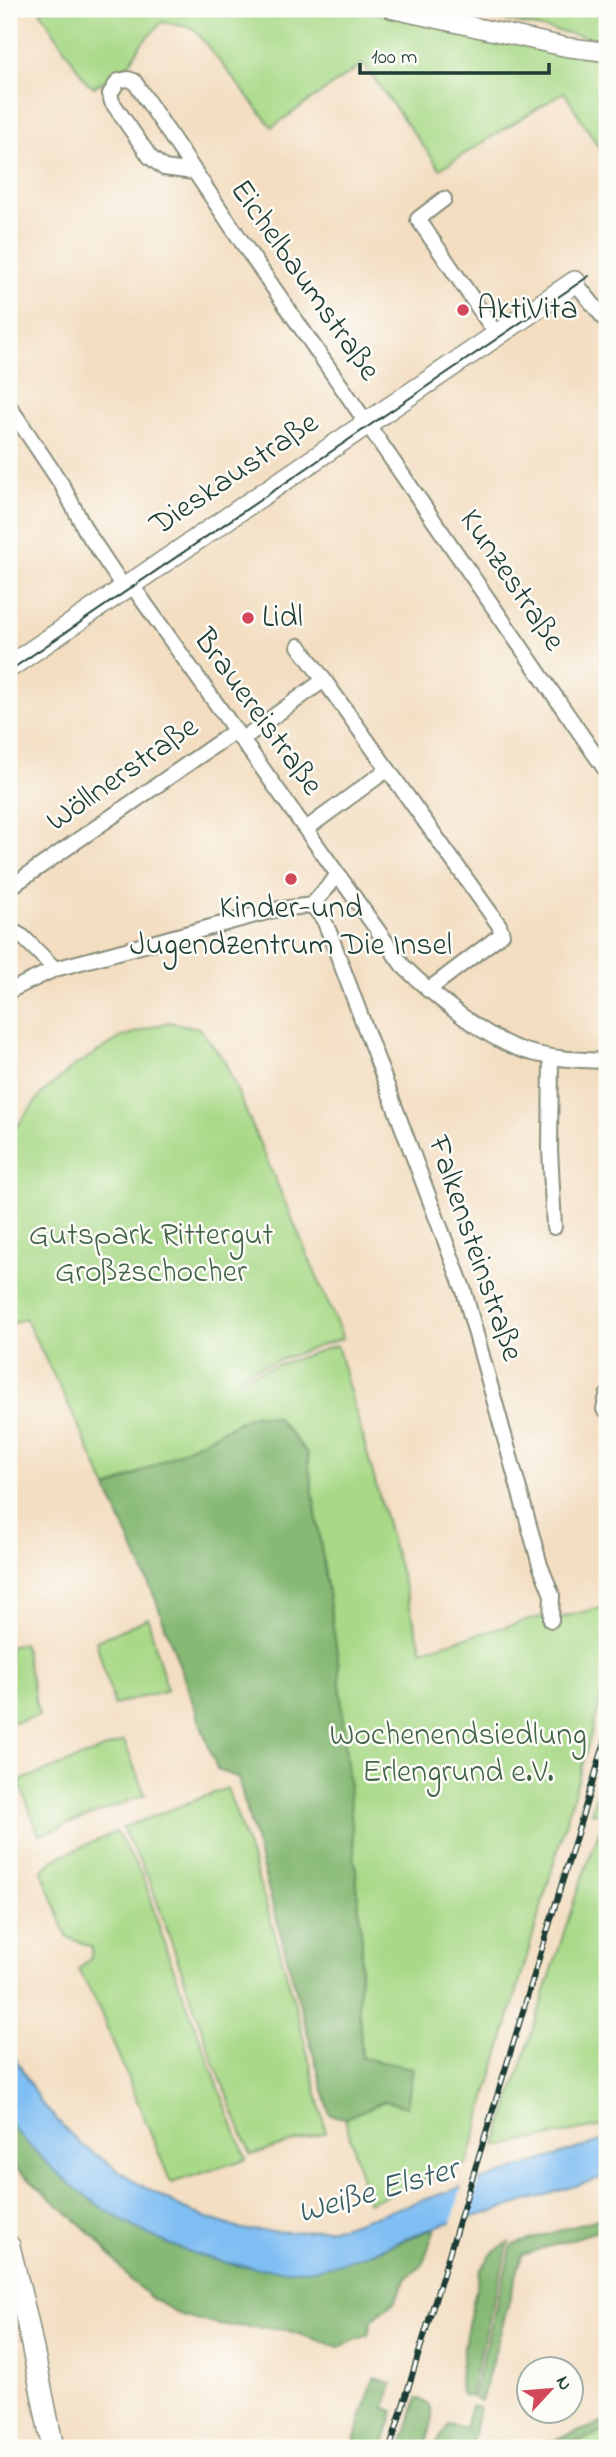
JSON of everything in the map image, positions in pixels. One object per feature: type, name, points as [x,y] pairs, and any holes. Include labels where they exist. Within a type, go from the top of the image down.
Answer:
[{"type":"main road","name":"Dieskaustraße","points":[[9,667],[575,282]]},
{"type":"main road","points":[[9,2246],[27,2320],[52,2448]]},
{"type":"street","points":[[392,9],[566,47],[607,52]]},
{"type":"street","name":"Eichelbaumstraße","points":[[194,172],[164,168],[149,157],[112,102],[110,94],[118,81],[134,81],[368,422]]},
{"type":"street","points":[[444,200],[418,219],[497,335]]},
{"type":"street","points":[[575,282],[607,322]]},
{"type":"street","name":"Brauereistraße","points":[[9,405],[62,485],[86,531],[306,828],[403,966],[428,990],[492,1035],[519,1049],[551,1058],[607,1061]]},
{"type":"street","name":"Kunzestraße","points":[[368,422],[607,772]]},
{"type":"street","points":[[299,646],[499,925],[502,934],[428,990]]},
{"type":"street","name":"Wöllnerstraße","points":[[9,888],[324,680]]},
{"type":"street","points":[[306,828],[388,769]]},
{"type":"street","points":[[9,991],[55,969],[274,910],[312,905],[338,875]]},
{"type":"street","name":"Falkensteinstraße","points":[[312,905],[324,920],[331,937],[464,1291],[540,1565],[552,1595],[551,1620]]},
{"type":"street","points":[[9,929],[23,937],[55,969]]},
{"type":"street","points":[[551,1058],[550,1149],[554,1227]]},
{"type":"green space","points":[[39,9],[358,9],[607,61],[607,144],[600,149],[564,92],[440,169],[363,64],[272,127],[193,28],[162,22],[141,44],[130,63],[94,87],[87,83]]},
{"type":"green space","points":[[447,9],[579,9],[607,15],[607,41]]},
{"type":"green space","points":[[168,1022],[199,1028],[224,1060],[343,1338],[241,1373],[242,1377],[337,1345],[422,1650],[540,1617],[551,1620],[607,1606],[607,1679],[467,2164],[368,2203],[345,2118],[385,2101],[412,2068],[362,2059],[358,2000],[362,1943],[338,1660],[307,1453],[276,1417],[253,1415],[107,1489],[25,1318],[9,1325],[9,1137],[42,1093],[76,1065],[122,1037]]},
{"type":"green space","points":[[253,1415],[276,1417],[307,1453],[338,1660],[362,1943],[358,2000],[362,2058],[413,2068],[407,2107],[385,2101],[345,2118],[330,2115],[238,1778],[217,1769],[155,1598],[107,1489]]},
{"type":"green space","points":[[148,1618],[167,1690],[114,1705],[96,1641]]},
{"type":"green space","points":[[23,1643],[39,1716],[9,1723],[9,1646]]},
{"type":"green space","points":[[124,1741],[145,1795],[39,1835],[19,1781]]},
{"type":"green space","points":[[607,1756],[607,1809],[591,1813]]},
{"type":"green space","points":[[227,1788],[282,1958],[326,2132],[251,2155],[212,2057],[149,1879],[122,1828]]},
{"type":"green space","points":[[602,1824],[607,1826],[607,2125],[496,2145],[575,1898]]},
{"type":"green space","points":[[116,1832],[143,1877],[166,1949],[246,2159],[171,2183],[96,2001],[78,1970],[91,1958],[92,1947],[67,1937],[42,1871],[54,1859]]},
{"type":"green space","points":[[9,2122],[161,2240],[200,2256],[238,2266],[299,2270],[375,2252],[435,2228],[422,2266],[407,2277],[395,2301],[371,2321],[368,2335],[339,2347],[283,2329],[218,2325],[181,2315],[151,2298],[129,2278],[96,2238],[9,2162]]},
{"type":"green space","points":[[607,2216],[607,2228],[522,2255],[481,2401],[472,2398],[512,2245]]},
{"type":"green space","points":[[509,2242],[469,2397],[462,2395],[459,2384],[466,2334],[480,2271],[494,2251]]},
{"type":"green space","points":[[9,2336],[20,2389],[11,2448],[9,2448]]},
{"type":"green space","points":[[374,2378],[392,2384],[385,2408],[394,2411],[383,2448],[352,2448]]},
{"type":"green space","points":[[417,2398],[429,2407],[432,2413],[429,2435],[423,2448],[401,2448]]},
{"type":"green space","points":[[471,2406],[479,2408],[471,2448],[433,2448],[449,2424],[465,2428]]},
{"type":"green space","points":[[607,2421],[607,2430],[560,2448],[535,2448]]},
{"type":"green space","points":[[607,2430],[607,2448],[560,2448]]},
{"type":"water","points":[[9,2047],[41,2103],[80,2144],[139,2184],[186,2210],[242,2230],[293,2232],[341,2227],[607,2139],[607,2176],[444,2224],[334,2265],[297,2270],[224,2262],[154,2237],[121,2219],[89,2199],[31,2147],[9,2122]]},
{"type":"pier","points":[[480,2177],[466,2223],[451,2226],[463,2182]]},
{"type":"tram line","points":[[9,671],[589,276]]},
{"type":"railway","points":[[390,2448],[607,1735]]},
{"type":"place","name":"AktiVita","points":[[463,310]]},
{"type":"place","name":"Lidl","points":[[248,618]]},
{"type":"place","name":"Kinder-und Jugendzentrum Die Insel","points":[[291,879]]},
{"type":"park label","name":"Gutspark Rittergut Großzschocher","points":[[151,1254]]},
{"type":"park label","name":"Wochenendsiedlung Erlengrund e.V.","points":[[458,1754]]},
{"type":"water label","name":"Weiße Elster","points":[[378,2192]]}]
